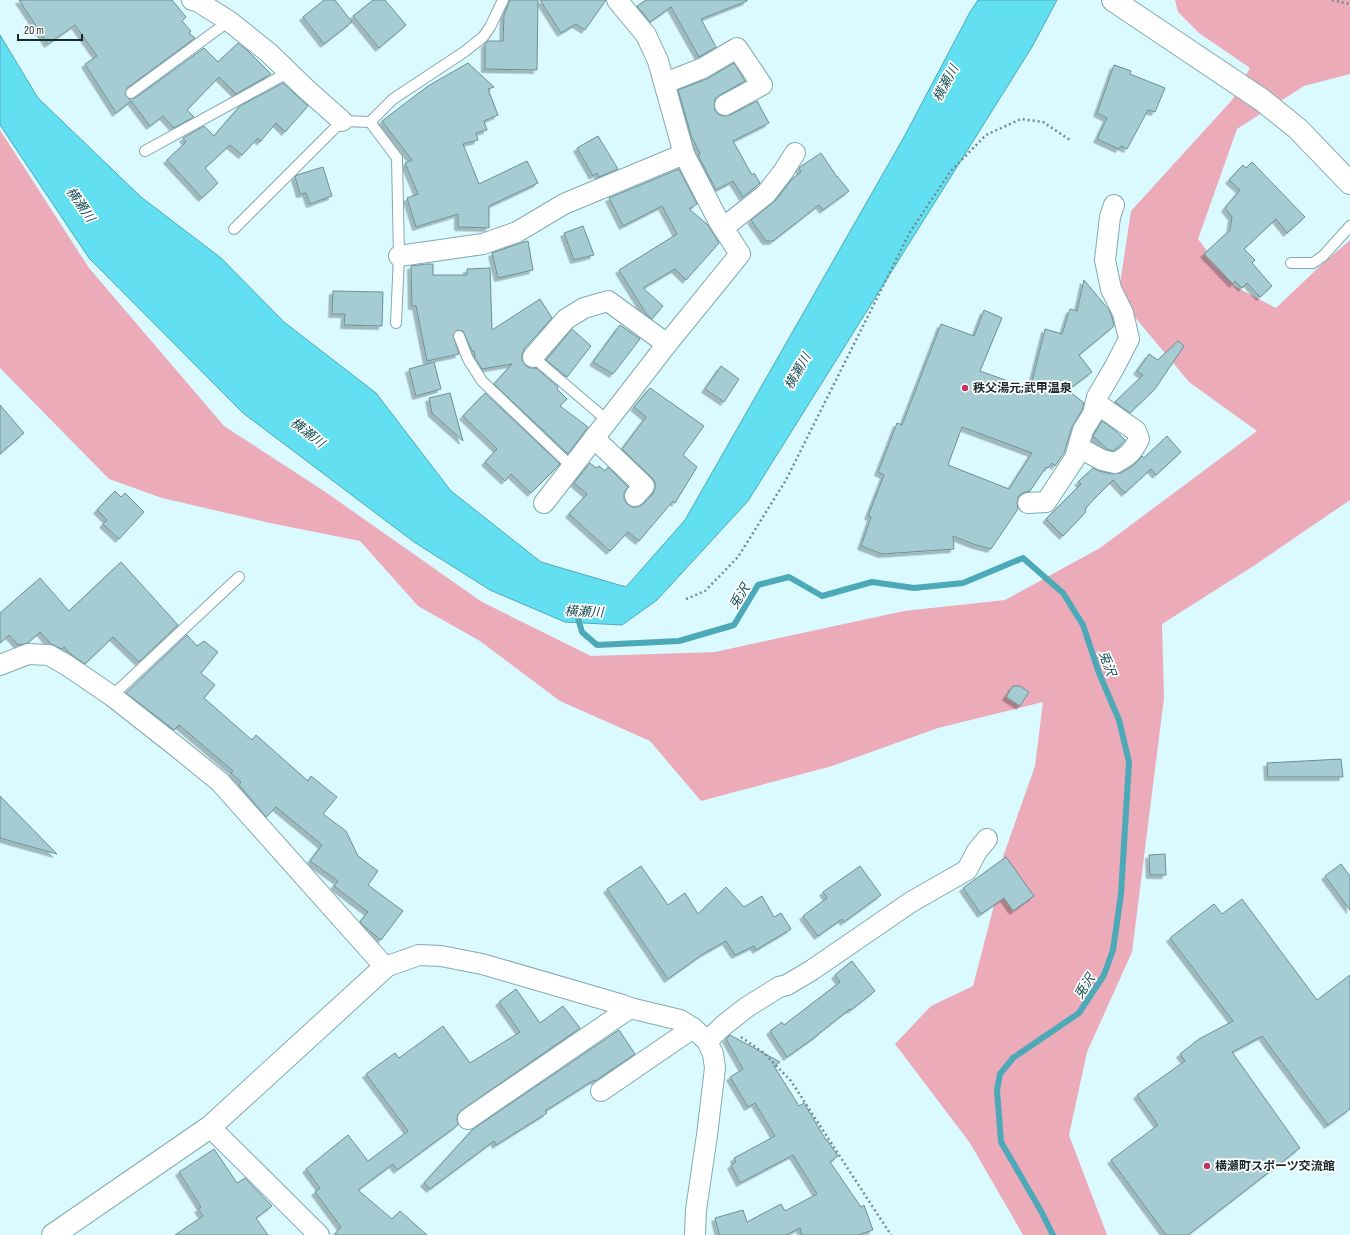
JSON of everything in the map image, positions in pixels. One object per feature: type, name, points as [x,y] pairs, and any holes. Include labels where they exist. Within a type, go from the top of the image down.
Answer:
[{"type":"street","points":[[192,0],[197,1],[229,20],[269,53],[342,121]]},
{"type":"street","points":[[544,503],[740,254],[718,220],[684,154],[658,61],[646,35],[617,0]]},
{"type":"street","points":[[1113,0],[1268,105],[1298,129],[1350,183]]},
{"type":"street","points":[[664,83],[703,68],[737,48],[762,85],[725,105]]},
{"type":"street","points":[[724,228],[766,194],[795,153]]},
{"type":"street","points":[[399,256],[483,244],[517,232],[564,204],[684,154]]},
{"type":"street","points":[[1028,503],[1046,502],[1075,458],[1083,430],[1093,414],[1097,397],[1129,338],[1123,313],[1111,289],[1105,260],[1110,217],[1114,205]]},
{"type":"street","points":[[534,357],[566,319],[584,308],[608,301],[668,344]]},
{"type":"street","points":[[1078,447],[1102,460],[1114,463],[1123,459],[1132,452],[1139,439],[1136,431],[1096,403]]},
{"type":"street","points":[[594,438],[644,486],[635,496]]},
{"type":"street","points":[[0,665],[28,654],[49,655],[112,696],[220,782],[385,967]]},
{"type":"street","points":[[601,1091],[700,1034],[724,1025],[746,1007],[779,987],[788,985],[812,970],[911,902],[968,870],[977,851],[987,839]]},
{"type":"street","points":[[52,1235],[210,1128],[385,967],[419,955],[461,960],[519,975],[630,1008],[680,1020],[700,1034],[713,1054],[715,1068],[696,1210],[695,1235]]},
{"type":"street","points":[[468,1119],[630,1008]]},
{"type":"street","points":[[210,1128],[319,1235]]},
{"type":"lane","points":[[234,229],[342,121],[370,122],[393,99],[464,52],[483,37],[490,27],[503,0]]},
{"type":"lane","points":[[131,93],[229,20]]},
{"type":"lane","points":[[145,151],[289,72]]},
{"type":"lane","points":[[370,122],[397,158],[399,256],[396,323]]},
{"type":"lane","points":[[1291,264],[1313,263],[1323,256],[1350,226]]},
{"type":"lane","points":[[459,336],[468,359],[482,381],[572,467]]},
{"type":"lane","points":[[534,357],[608,420]]},
{"type":"lane","points":[[112,696],[239,577]]},
{"type":"path","points":[[1332,0],[1350,4]]},
{"type":"path","points":[[686,599],[705,591],[738,557],[782,486],[910,232],[950,172],[986,135],[1021,119],[1043,122],[1070,140]]},
{"type":"path","points":[[724,1025],[764,1053],[791,1081],[891,1235]]},
{"type":"shaded area","points":[[1175,0],[1350,0],[1350,74],[1304,86],[1237,129],[1198,239],[1234,286],[1276,308],[1350,240],[1350,500],[1255,565],[1162,624],[1164,698],[1132,952],[1087,1052],[1069,1135],[1107,1235],[1023,1235],[970,1143],[895,1044],[931,1006],[973,986],[998,890],[1003,857],[1035,766],[1043,702],[938,728],[832,766],[701,801],[650,741],[560,701],[480,641],[418,606],[360,541],[270,523],[162,498],[109,479],[0,368],[0,130],[89,268],[224,426],[324,491],[482,602],[591,656],[715,652],[904,611],[1005,600],[1100,548],[1257,431],[1189,382],[1118,297],[1131,211],[1232,100],[1250,68],[1199,33],[1178,12]]},
{"type":"water","name":"横瀬川","points":[[978,0],[1057,0],[1032,47],[748,501],[657,600],[622,625],[565,622],[490,590],[414,542],[243,413],[89,258],[0,125],[0,35],[38,98],[141,197],[221,258],[284,322],[376,393],[451,491],[541,562],[626,587],[685,520],[904,137],[970,12]]},
{"type":"building","points":[[19,0],[172,0],[186,17],[182,21],[191,31],[189,33],[195,38],[127,88],[125,94],[129,99],[135,98],[204,48],[218,62],[238,43],[271,74],[236,94],[219,77],[187,110],[194,117],[174,128],[163,116],[150,126],[131,101],[116,113],[85,64],[97,56],[75,25],[48,44]]},
{"type":"building","points":[[324,0],[335,0],[352,22],[324,44],[303,17]]},
{"type":"building","points":[[373,0],[385,0],[406,25],[379,48],[353,16]]},
{"type":"building","points":[[510,0],[538,0],[537,70],[485,69],[485,44],[488,41],[503,41],[504,15]]},
{"type":"building","points":[[540,0],[606,0],[585,30],[576,24],[561,33]]},
{"type":"building","points":[[646,0],[747,1],[701,19],[716,47],[699,57],[671,7],[650,22],[637,6]]},
{"type":"building","points":[[468,63],[494,87],[488,89],[498,115],[484,121],[487,130],[476,133],[478,140],[463,144],[479,184],[527,161],[538,183],[489,206],[489,228],[458,227],[458,214],[416,227],[407,198],[418,194],[405,163],[412,160],[382,121],[428,86]]},
{"type":"building","points":[[734,63],[745,81],[715,99],[715,111],[719,115],[730,115],[757,101],[769,123],[733,141],[752,175],[754,173],[760,183],[743,197],[733,181],[716,190],[698,155],[700,154],[691,135],[678,90],[707,79]]},
{"type":"building","points":[[1114,65],[1131,71],[1130,74],[1165,88],[1155,112],[1148,110],[1127,149],[1121,146],[1119,149],[1097,139],[1107,118],[1097,113]]},
{"type":"building","points":[[283,83],[308,106],[285,132],[276,123],[260,142],[258,138],[242,155],[230,145],[205,168],[218,183],[202,198],[167,160],[186,142],[183,138],[204,126],[214,136],[240,106]]},
{"type":"building","points":[[598,136],[618,169],[599,177],[597,173],[593,176],[577,148]]},
{"type":"building","points":[[821,153],[837,177],[849,191],[823,210],[819,205],[773,241],[766,241],[751,220],[775,201],[793,178],[801,172],[800,167]]},
{"type":"building","points":[[1252,162],[1305,217],[1287,233],[1276,219],[1244,249],[1255,260],[1252,263],[1272,286],[1260,297],[1247,283],[1242,288],[1235,281],[1233,284],[1204,254],[1230,230],[1232,217],[1225,208],[1240,190],[1229,180],[1243,165],[1246,168]]},
{"type":"building","points":[[323,167],[332,196],[310,204],[306,193],[300,194],[295,177],[297,175]]},
{"type":"building","points":[[679,169],[697,204],[689,209],[708,225],[719,243],[686,280],[675,269],[643,288],[663,306],[652,319],[647,315],[619,270],[677,234],[662,206],[623,226],[609,198]]},
{"type":"building","points":[[583,226],[594,255],[574,260],[564,233]]},
{"type":"building","points":[[528,241],[533,270],[498,278],[492,253]]},
{"type":"building","points":[[433,264],[433,275],[467,275],[467,269],[490,268],[492,330],[540,299],[552,318],[524,349],[522,360],[526,366],[536,368],[558,387],[557,389],[567,399],[560,406],[588,427],[568,454],[494,384],[512,364],[482,369],[475,358],[474,351],[472,351],[463,331],[457,330],[453,335],[459,354],[427,361],[416,306],[412,306],[411,266]]},
{"type":"building","points":[[1084,280],[1109,310],[1114,326],[1079,355],[1092,372],[1068,390],[1084,403],[1082,410],[1072,427],[1064,453],[1055,466],[1052,463],[1048,468],[1046,467],[1030,491],[1022,493],[1018,497],[1018,509],[991,549],[953,536],[954,549],[882,554],[861,546],[871,517],[868,516],[884,475],[878,472],[897,423],[902,425],[941,324],[974,336],[984,310],[1002,318],[980,371],[1030,389],[1045,329],[1062,334],[1070,309],[1077,311]],"holes":[[[962,427],[1032,453],[1009,489],[948,465]]]},
{"type":"building","points":[[333,291],[383,292],[382,326],[344,325],[345,314],[332,314]]},
{"type":"building","points":[[620,325],[640,339],[613,374],[593,362]]},
{"type":"building","points":[[572,329],[591,346],[567,377],[546,360]]},
{"type":"building","points":[[1178,341],[1184,346],[1155,389],[1130,413],[1115,402],[1143,375],[1137,371],[1149,354],[1158,360]]},
{"type":"building","points":[[434,362],[441,389],[416,396],[409,369]]},
{"type":"building","points":[[721,366],[739,379],[724,402],[705,389]]},
{"type":"building","points":[[650,388],[704,426],[683,455],[697,467],[675,503],[673,501],[639,541],[628,532],[610,551],[569,514],[587,494],[574,483],[590,463],[596,468],[599,466],[605,471],[608,467],[628,487],[624,493],[624,499],[627,504],[632,507],[638,507],[643,504],[653,494],[655,482],[622,449],[646,417],[634,407]]},
{"type":"building","points":[[450,393],[463,441],[432,413],[429,398]]},
{"type":"building","points":[[485,393],[560,464],[531,493],[511,474],[505,481],[485,462],[497,449],[463,416]]},
{"type":"building","points":[[0,405],[24,433],[0,454]]},
{"type":"building","points":[[1102,421],[1116,431],[1125,440],[1113,451],[1107,449],[1093,436]]},
{"type":"building","points":[[1167,436],[1181,452],[1156,475],[1151,469],[1125,493],[1113,480],[1093,500],[1086,508],[1085,513],[1063,536],[1046,519],[1081,484],[1078,482],[1093,468],[1112,474],[1121,473],[1134,465],[1142,456],[1144,458]]},
{"type":"building","points":[[115,491],[121,497],[125,493],[144,512],[119,539],[103,524],[107,520],[97,510]]},
{"type":"building","points":[[121,562],[178,625],[139,662],[113,637],[85,664],[64,647],[62,649],[51,644],[40,632],[28,643],[18,645],[9,635],[0,643],[0,613],[40,578],[69,611]]},
{"type":"building","points":[[187,635],[197,646],[204,641],[218,652],[201,673],[215,685],[204,698],[252,740],[256,735],[308,781],[311,776],[337,797],[323,814],[346,831],[358,856],[378,871],[368,885],[403,911],[381,940],[360,922],[368,912],[334,886],[338,881],[310,861],[322,845],[276,807],[266,817],[239,785],[241,782],[231,773],[233,771],[179,725],[174,730],[126,693]]},
{"type":"building","points":[[1013,686],[1020,686],[1029,692],[1020,706],[1006,697]]},
{"type":"building","points":[[1341,759],[1343,777],[1268,777],[1267,763]]},
{"type":"building","points":[[0,796],[57,854],[0,838]]},
{"type":"building","points":[[1165,854],[1166,875],[1150,875],[1149,855]]},
{"type":"building","points":[[1006,857],[1034,896],[1013,911],[1004,898],[981,914],[963,888]]},
{"type":"building","points":[[1341,864],[1350,876],[1350,910],[1325,876]]},
{"type":"building","points":[[641,866],[668,905],[685,893],[698,914],[726,887],[744,907],[762,896],[774,917],[781,913],[791,929],[756,950],[754,946],[735,955],[726,941],[703,954],[668,979],[607,889]]},
{"type":"building","points":[[860,866],[881,895],[844,922],[842,919],[818,936],[803,916],[827,898],[823,892]]},
{"type":"building","points":[[1242,899],[1317,1000],[1350,975],[1350,1109],[1328,1125],[1262,1036],[1232,1052],[1300,1148],[1188,1235],[1166,1235],[1111,1160],[1158,1125],[1137,1095],[1185,1061],[1180,1054],[1199,1039],[1233,1021],[1170,938],[1214,904],[1222,914]]},
{"type":"building","points":[[852,961],[875,991],[787,1057],[770,1031],[782,1022],[784,1025],[840,982],[835,975]]},
{"type":"building","points":[[516,989],[540,1023],[563,1006],[580,1028],[462,1110],[458,1114],[458,1125],[397,1170],[393,1164],[358,1190],[392,1219],[400,1211],[427,1235],[334,1235],[341,1227],[315,1192],[320,1188],[306,1169],[348,1135],[368,1161],[408,1131],[366,1074],[395,1053],[399,1058],[443,1026],[470,1063],[520,1032],[499,1002]]},
{"type":"building","points":[[619,1030],[635,1054],[595,1081],[594,1080],[545,1111],[547,1113],[496,1145],[494,1141],[430,1189],[424,1183],[473,1129]]},
{"type":"building","points":[[730,1035],[780,1062],[774,1066],[799,1106],[804,1103],[826,1140],[838,1156],[830,1162],[861,1207],[864,1205],[873,1230],[858,1235],[802,1235],[800,1228],[786,1235],[719,1234],[715,1218],[743,1210],[747,1222],[781,1204],[785,1211],[817,1194],[793,1155],[740,1183],[731,1165],[736,1162],[734,1158],[775,1136],[755,1103],[748,1107],[730,1077],[743,1069],[726,1039]]},
{"type":"building","points":[[214,1149],[237,1183],[245,1178],[272,1206],[256,1218],[268,1235],[175,1235],[203,1216],[198,1209],[201,1207],[179,1172]]},
{"type":"waterway","name":"兎沢","points":[[577,615],[582,632],[597,645],[679,641],[734,625],[758,585],[789,577],[822,596],[872,582],[914,588],[963,583],[1023,558],[1063,593],[1083,625],[1099,673],[1119,720],[1129,762],[1121,894],[1113,950],[1104,975],[1079,1013],[1013,1058],[1000,1074],[997,1090],[1001,1142],[1041,1211],[1053,1235]]},
{"type":"place","name":"秩父湯元;武甲温泉","points":[[965,388]]},
{"type":"place","name":"横瀬町スポーツ交流館","points":[[1207,1166]]}]
